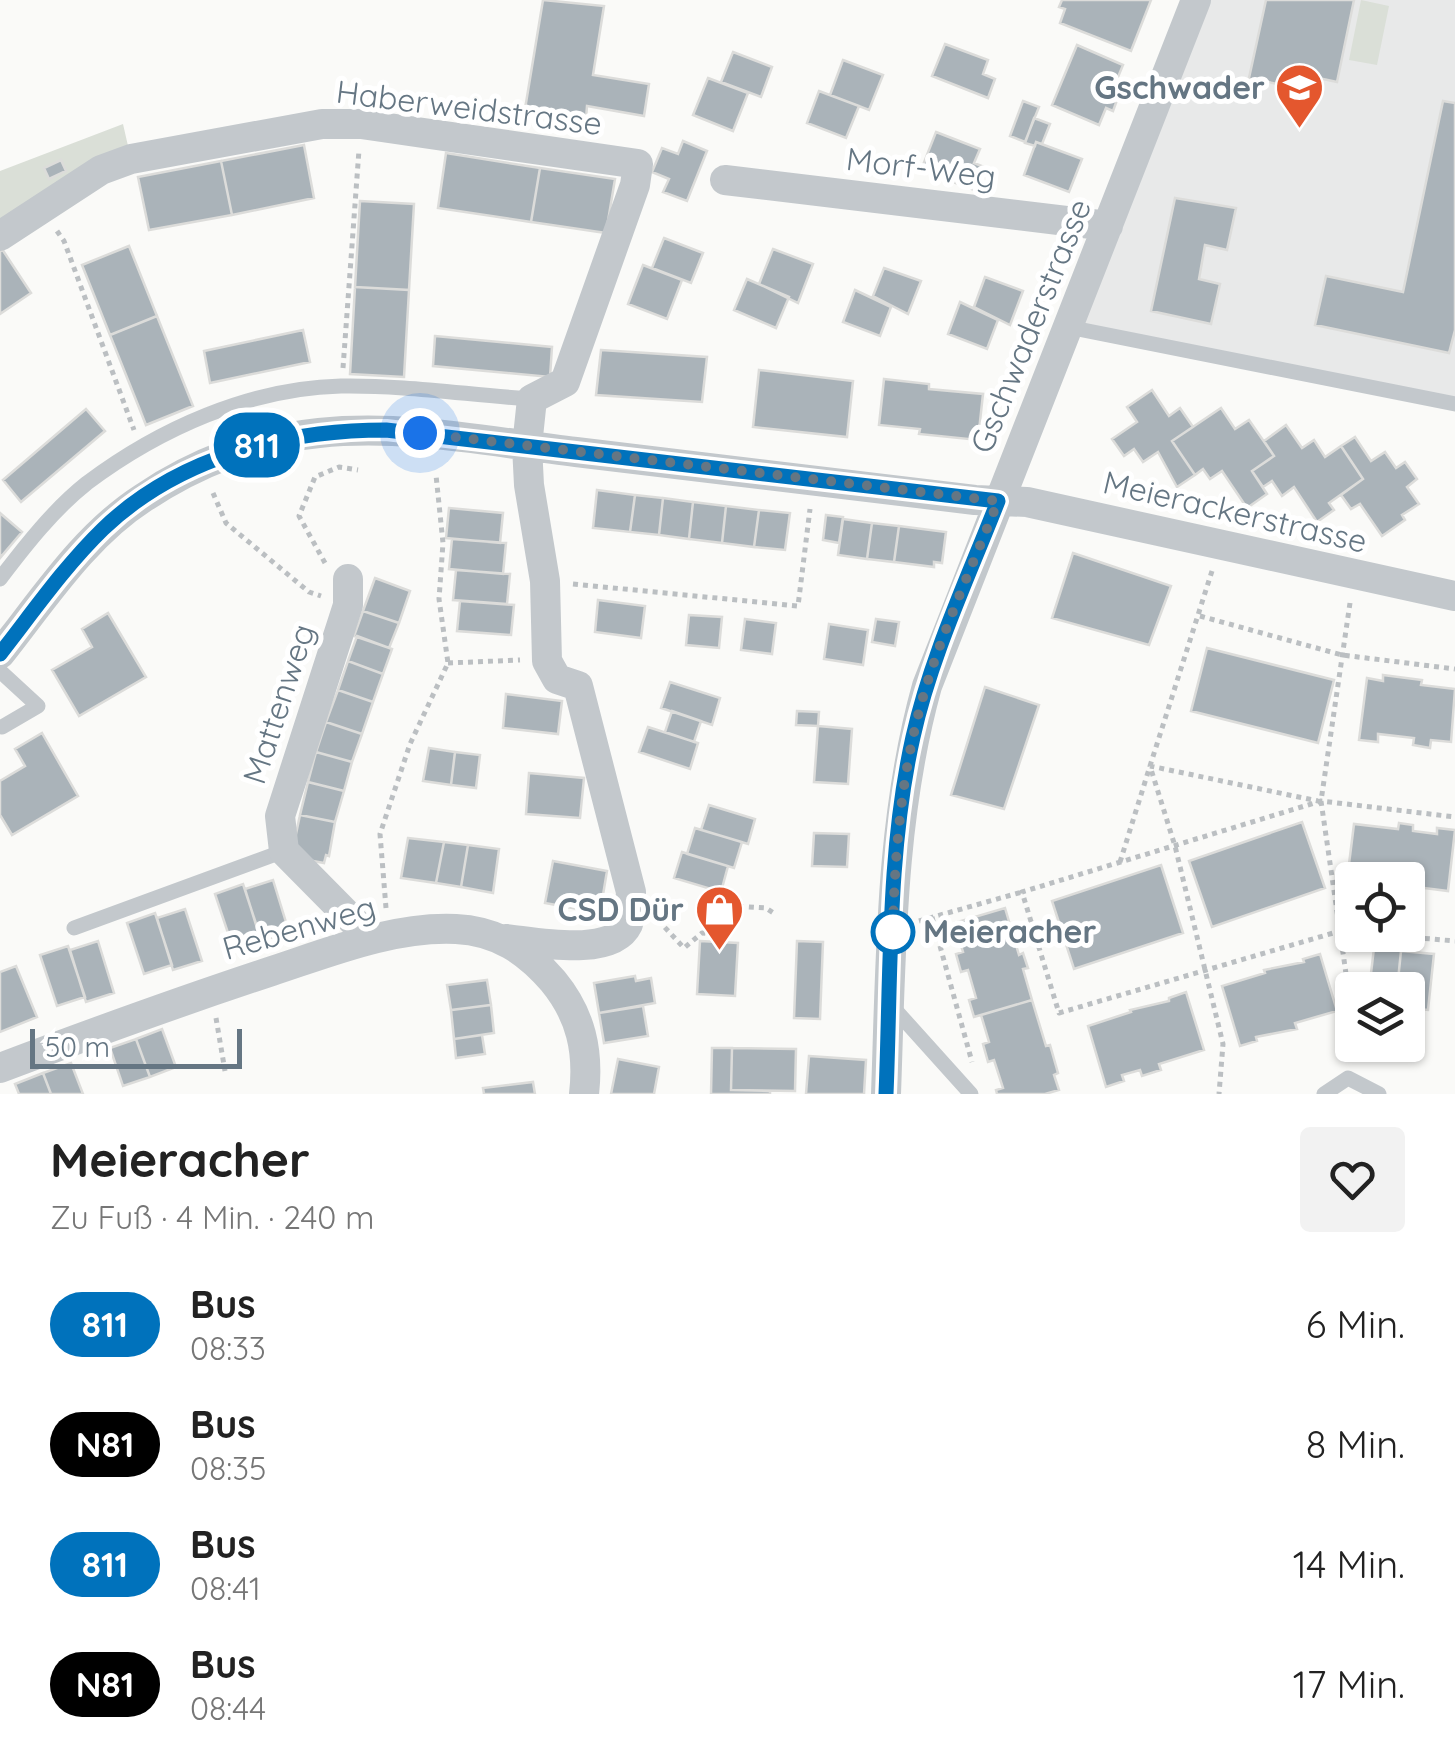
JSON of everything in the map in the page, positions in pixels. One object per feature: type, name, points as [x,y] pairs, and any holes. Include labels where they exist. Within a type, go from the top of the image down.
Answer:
[{"type":"street","name":"Gschwaderstrasse","points":[[886,1094],[899,822],[913,735],[949,625],[1196,0]]},
{"type":"street","name":"Haberweidstrasse","points":[[0,236],[101,170],[131,159],[322,124],[361,124],[638,164],[565,382],[532,399]]},
{"type":"street","name":"Morf-Weg","points":[[725,180],[1108,226]]},
{"type":"street","points":[[506,939],[580,946],[611,940],[628,924],[631,892],[578,686],[558,679],[546,661],[545,581],[529,485],[527,446],[532,399]]},
{"type":"street","points":[[0,654],[104,528],[139,500],[200,465],[286,438],[364,430],[998,501]]},
{"type":"street","name":"Meierackerstrasse","points":[[998,501],[1027,502],[1455,596]]},
{"type":"street","name":"Mattenweg","points":[[284,851],[280,816],[288,782],[348,592]]},
{"type":"street","points":[[284,851],[380,937]]},
{"type":"street","name":"Rebenweg","points":[[0,1068],[213,990],[380,937],[456,929],[506,939],[540,966],[564,995],[580,1030],[588,1062],[584,1094]]},
{"type":"lane","points":[[1068,327],[1455,404]]},
{"type":"lane","points":[[0,580],[25,546],[84,485],[140,447],[184,424],[268,396],[342,386],[532,399]]},
{"type":"lane","points":[[0,671],[38,706],[2,727]]},
{"type":"lane","points":[[74,928],[284,851]]},
{"type":"lane","points":[[890,1004],[971,1094]]},
{"type":"lane","points":[[1324,1094],[1348,1078],[1379,1094]]},
{"type":"path","points":[[342,386],[361,124]]},
{"type":"path","points":[[42,208],[64,241],[140,447]]},
{"type":"path","points":[[200,465],[226,523],[309,592],[348,592]]},
{"type":"path","points":[[348,592],[324,562],[299,516],[315,477],[339,467],[358,470]]},
{"type":"path","points":[[380,937],[380,834],[410,744],[448,663],[439,599],[443,543],[436,476]]},
{"type":"path","points":[[545,581],[798,606],[813,481]]},
{"type":"path","points":[[1120,862],[1207,590]]},
{"type":"path","points":[[1200,616],[1342,655],[1455,669]]},
{"type":"path","points":[[1335,897],[1321,801],[1346,632]]},
{"type":"path","points":[[448,663],[546,661]]},
{"type":"path","points":[[1150,766],[1321,801],[1455,816]]},
{"type":"path","points":[[1150,766],[1175,846],[1223,1044],[1219,1094]]},
{"type":"path","points":[[893,928],[1321,801]]},
{"type":"path","points":[[631,892],[684,948],[702,933],[726,935],[735,906],[766,908],[775,914]]},
{"type":"path","points":[[1022,892],[1059,1012],[1335,932]]},
{"type":"path","points":[[932,917],[976,1076]]},
{"type":"path","points":[[1425,939],[1455,942]]},
{"type":"path","points":[[213,990],[226,1070]]},
{"type":"shaded area","name":"Gschwader","points":[[1196,0],[1455,0],[1455,404],[1068,327]]},
{"type":"shaded area","points":[[1361,0],[1389,6],[1377,65],[1349,60]]},
{"type":"shaded area","points":[[123,124],[131,159],[0,236],[0,171]]},
{"type":"building","points":[[543,0],[604,6],[593,75],[649,84],[644,116],[587,106],[586,119],[525,109]]},
{"type":"building","points":[[1062,0],[1151,0],[1131,51],[1060,23],[1065,9],[1059,7]]},
{"type":"building","points":[[1266,0],[1354,0],[1337,82],[1309,76],[1306,90],[1249,78]]},
{"type":"building","points":[[945,44],[988,60],[983,74],[995,79],[988,98],[932,76]]},
{"type":"building","points":[[1077,45],[1123,65],[1113,89],[1120,92],[1113,111],[1106,108],[1099,125],[1052,105]]},
{"type":"building","points":[[733,52],[772,67],[761,97],[721,82]]},
{"type":"building","points":[[843,60],[883,75],[869,110],[830,95]]},
{"type":"building","points":[[708,78],[748,93],[733,131],[693,115]]},
{"type":"building","points":[[819,91],[859,106],[846,138],[807,123]]},
{"type":"building","points":[[1023,101],[1039,107],[1025,142],[1010,136]]},
{"type":"building","points":[[1443,101],[1455,103],[1455,330],[1449,353],[1315,325],[1326,276],[1403,292]]},
{"type":"building","points":[[1034,118],[1050,124],[1042,144],[1036,142],[1035,146],[1025,143]]},
{"type":"building","points":[[936,132],[980,149],[974,163],[984,167],[974,190],[921,170]]},
{"type":"building","points":[[683,141],[707,151],[687,201],[663,192],[669,179],[652,172],[662,148],[678,154]]},
{"type":"building","points":[[1036,142],[1082,159],[1069,192],[1024,175]]},
{"type":"building","points":[[304,145],[314,198],[232,215],[221,161]]},
{"type":"building","points":[[446,153],[540,168],[531,222],[438,208]]},
{"type":"building","points":[[61,160],[66,171],[49,179],[44,168]]},
{"type":"building","points":[[221,161],[232,215],[149,230],[138,177]]},
{"type":"building","points":[[540,168],[615,179],[606,233],[531,222]]},
{"type":"building","points":[[1175,198],[1236,208],[1227,250],[1205,245],[1199,279],[1220,284],[1211,324],[1151,311]]},
{"type":"building","points":[[360,201],[414,204],[409,290],[355,287]]},
{"type":"building","points":[[664,238],[703,253],[691,283],[652,268]]},
{"type":"building","points":[[129,246],[157,316],[110,335],[82,265]]},
{"type":"building","points":[[773,249],[813,264],[798,303],[759,284]]},
{"type":"building","points":[[0,251],[31,293],[0,314]]},
{"type":"building","points":[[643,265],[682,280],[667,319],[628,304]]},
{"type":"building","points":[[884,268],[921,281],[908,314],[873,296]]},
{"type":"building","points":[[985,277],[1023,291],[1010,325],[974,307]]},
{"type":"building","points":[[747,279],[789,297],[776,328],[734,310]]},
{"type":"building","points":[[355,287],[409,290],[404,377],[350,374]]},
{"type":"building","points":[[855,290],[891,307],[880,336],[843,322]]},
{"type":"building","points":[[960,302],[998,320],[987,349],[948,334]]},
{"type":"building","points":[[157,316],[193,406],[146,425],[110,335]]},
{"type":"building","points":[[303,330],[310,362],[210,383],[204,351]]},
{"type":"building","points":[[435,336],[552,347],[550,377],[433,366]]},
{"type":"building","points":[[601,350],[707,357],[702,402],[596,395]]},
{"type":"building","points":[[759,370],[853,381],[847,437],[753,427]]},
{"type":"building","points":[[884,379],[929,384],[929,389],[983,394],[978,440],[879,425]]},
{"type":"building","points":[[1152,390],[1169,416],[1180,408],[1193,427],[1172,441],[1195,475],[1177,487],[1158,452],[1143,462],[1134,449],[1124,456],[1112,439],[1137,422],[1127,407]]},
{"type":"building","points":[[1221,408],[1235,429],[1249,420],[1274,456],[1252,471],[1267,494],[1247,508],[1222,471],[1210,479],[1203,469],[1195,475],[1172,441]]},
{"type":"building","points":[[86,409],[105,431],[21,502],[3,480]]},
{"type":"building","points":[[1286,425],[1302,448],[1314,440],[1325,457],[1341,446],[1363,479],[1329,503],[1334,510],[1317,522],[1294,487],[1282,496],[1272,481],[1263,487],[1252,471],[1274,456],[1264,441]]},
{"type":"building","points":[[1355,437],[1371,461],[1385,452],[1396,468],[1405,462],[1417,479],[1407,487],[1419,504],[1382,536],[1360,504],[1351,509],[1341,495],[1363,479],[1341,446]]},
{"type":"building","points":[[597,490],[635,495],[630,532],[593,528]]},
{"type":"building","points":[[635,495],[663,498],[659,535],[630,532]]},
{"type":"building","points":[[663,498],[693,502],[689,539],[659,535]]},
{"type":"building","points":[[693,502],[726,506],[722,543],[689,539]]},
{"type":"building","points":[[726,506],[759,510],[754,547],[722,543]]},
{"type":"building","points":[[449,508],[503,513],[500,543],[446,538]]},
{"type":"building","points":[[759,510],[790,513],[785,550],[754,547]]},
{"type":"building","points":[[0,513],[22,532],[0,558]]},
{"type":"building","points":[[826,515],[843,517],[839,543],[823,540]]},
{"type":"building","points":[[843,519],[872,523],[867,559],[838,555]]},
{"type":"building","points":[[872,523],[899,526],[894,562],[867,559]]},
{"type":"building","points":[[899,526],[946,532],[942,563],[934,562],[934,567],[894,562]]},
{"type":"building","points":[[452,539],[506,543],[503,574],[449,569]]},
{"type":"building","points":[[1073,553],[1171,586],[1149,645],[1052,618]]},
{"type":"building","points":[[456,570],[510,574],[507,604],[453,600]]},
{"type":"building","points":[[375,578],[410,591],[399,623],[363,611]]},
{"type":"building","points":[[598,600],[645,606],[641,638],[595,632]]},
{"type":"building","points":[[460,601],[514,605],[511,635],[457,631]]},
{"type":"building","points":[[363,611],[399,623],[389,648],[354,636]]},
{"type":"building","points":[[108,613],[146,677],[79,716],[52,670],[92,647],[82,629]]},
{"type":"building","points":[[689,615],[722,617],[719,648],[686,645]]},
{"type":"building","points":[[745,619],[776,623],[772,654],[741,650]]},
{"type":"building","points":[[876,619],[899,622],[895,646],[872,642]]},
{"type":"building","points":[[829,624],[868,630],[863,665],[824,659]]},
{"type":"building","points":[[357,636],[392,649],[383,674],[348,661]]},
{"type":"building","points":[[1207,648],[1334,680],[1318,743],[1191,711]]},
{"type":"building","points":[[348,661],[383,674],[373,702],[338,690]]},
{"type":"building","points":[[1383,675],[1455,689],[1451,742],[1431,740],[1430,748],[1413,745],[1414,738],[1378,734],[1378,742],[1359,740],[1367,678],[1383,681]]},
{"type":"building","points":[[670,682],[720,698],[712,725],[661,708]]},
{"type":"building","points":[[985,687],[1039,705],[1004,809],[951,795]]},
{"type":"building","points":[[338,690],[373,702],[362,734],[326,722]]},
{"type":"building","points":[[506,694],[562,701],[558,734],[503,728]]},
{"type":"building","points":[[672,711],[701,721],[694,742],[665,732]]},
{"type":"building","points":[[797,711],[819,712],[818,726],[796,725]]},
{"type":"building","points":[[326,722],[362,734],[352,762],[316,752]]},
{"type":"building","points":[[818,726],[852,729],[848,784],[814,782]]},
{"type":"building","points":[[648,727],[698,743],[690,769],[639,752]]},
{"type":"building","points":[[42,733],[78,796],[12,835],[0,815],[0,781],[25,766],[15,749]]},
{"type":"building","points":[[429,748],[455,752],[451,785],[423,781]]},
{"type":"building","points":[[316,752],[352,762],[344,791],[308,782]]},
{"type":"building","points":[[455,752],[480,755],[476,788],[451,785]]},
{"type":"building","points":[[529,773],[584,778],[580,818],[526,814]]},
{"type":"building","points":[[308,782],[344,791],[335,822],[300,815]]},
{"type":"building","points":[[709,805],[755,819],[748,844],[701,830]]},
{"type":"building","points":[[300,815],[335,822],[329,856],[326,855],[324,863],[302,859],[293,848]]},
{"type":"building","points":[[1302,822],[1325,888],[1212,927],[1189,861]]},
{"type":"building","points":[[1399,823],[1413,825],[1413,831],[1437,834],[1437,828],[1455,830],[1448,891],[1425,888],[1425,862],[1349,862],[1354,824],[1398,829]]},
{"type":"building","points":[[695,828],[742,842],[734,868],[687,854]]},
{"type":"building","points":[[814,833],[849,834],[847,867],[812,866]]},
{"type":"building","points":[[408,838],[444,842],[436,883],[401,878]]},
{"type":"building","points":[[444,842],[468,845],[461,887],[436,883]]},
{"type":"building","points":[[468,845],[499,849],[493,893],[461,887]]},
{"type":"building","points":[[682,852],[728,866],[721,892],[674,878]]},
{"type":"building","points":[[553,861],[607,871],[600,913],[545,903]]},
{"type":"building","points":[[1161,865],[1183,933],[1074,969],[1052,901]]},
{"type":"building","points":[[273,880],[289,932],[261,941],[245,889]]},
{"type":"building","points":[[243,884],[260,936],[232,945],[215,894]]},
{"type":"building","points":[[1005,908],[1019,955],[1023,953],[1028,968],[1023,969],[1032,1000],[974,1017],[969,1000],[976,998],[968,970],[961,972],[956,954],[963,952],[954,923]]},
{"type":"building","points":[[185,909],[202,961],[173,970],[157,918]]},
{"type":"building","points":[[155,913],[172,965],[144,974],[127,923]]},
{"type":"building","points":[[98,941],[114,993],[86,1002],[70,950]]},
{"type":"building","points":[[700,941],[738,943],[735,996],[697,994]]},
{"type":"building","points":[[797,941],[823,942],[820,1019],[794,1018]]},
{"type":"building","points":[[68,946],[85,997],[57,1006],[40,955]]},
{"type":"building","points":[[1374,952],[1401,952],[1399,972],[1371,972]]},
{"type":"building","points":[[1401,952],[1434,954],[1428,1010],[1425,972],[1399,972]]},
{"type":"building","points":[[1320,954],[1335,1012],[1295,1023],[1297,1029],[1256,1037],[1257,1041],[1240,1046],[1222,986],[1265,973],[1264,970],[1304,962],[1303,959]]},
{"type":"building","points":[[16,966],[37,1017],[0,1032],[0,972]]},
{"type":"building","points":[[635,976],[636,981],[651,978],[655,1003],[599,1013],[594,983]]},
{"type":"building","points":[[487,980],[491,1005],[451,1010],[447,985]]},
{"type":"building","points":[[1186,992],[1204,1050],[1159,1064],[1161,1070],[1142,1076],[1140,1070],[1122,1075],[1124,1081],[1106,1087],[1088,1026]]},
{"type":"building","points":[[1032,1000],[1046,1046],[1050,1045],[1059,1090],[1045,1094],[997,1094],[996,1090],[1003,1088],[994,1060],[988,1062],[983,1044],[989,1042],[981,1015]]},
{"type":"building","points":[[491,1005],[494,1033],[454,1039],[451,1010]]},
{"type":"building","points":[[643,1006],[648,1036],[604,1043],[599,1013]]},
{"type":"building","points":[[162,1029],[176,1067],[150,1077],[136,1039]]},
{"type":"building","points":[[482,1035],[485,1054],[456,1058],[454,1039]]},
{"type":"building","points":[[136,1039],[150,1077],[123,1086],[110,1048]]},
{"type":"building","points":[[712,1048],[732,1048],[731,1090],[770,1094],[711,1094]]},
{"type":"building","points":[[732,1048],[796,1049],[795,1091],[731,1090]]},
{"type":"building","points":[[809,1056],[866,1060],[864,1094],[806,1094]]},
{"type":"building","points":[[618,1059],[659,1067],[654,1094],[611,1094]]},
{"type":"building","points":[[71,1063],[83,1094],[51,1094],[43,1073]]},
{"type":"building","points":[[43,1073],[51,1094],[19,1094],[15,1084]]},
{"type":"building","points":[[533,1082],[535,1094],[484,1094],[483,1088]]},
{"type":"bus line","name":"811","points":[[0,654],[78,556],[104,528],[139,500],[200,465],[249,447],[317,433],[386,430],[998,501],[949,625],[913,735],[899,822],[886,1094]]},
{"type":"place","name":"Gschwader","points":[[1300,130]]},
{"type":"place","name":"Meieracher","points":[[893,932]]},
{"type":"place","name":"CSD Dür","points":[[719,952]]},
{"type":"route","points":[[420,433],[998,501],[949,625],[913,735],[899,822],[893,932]]}]
